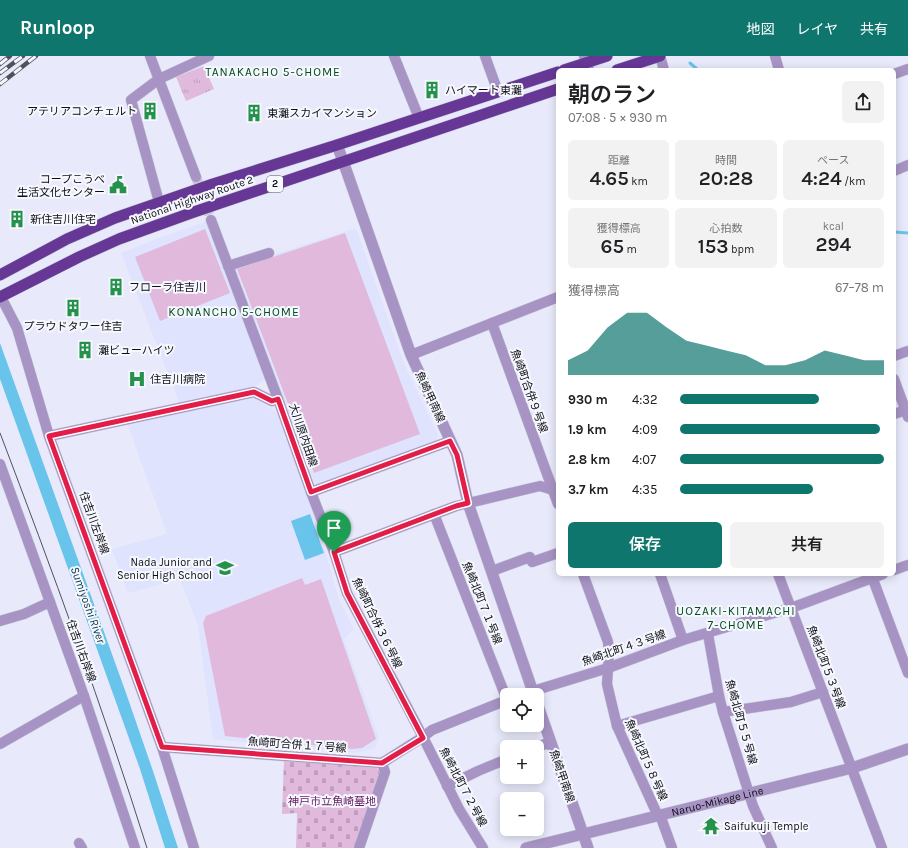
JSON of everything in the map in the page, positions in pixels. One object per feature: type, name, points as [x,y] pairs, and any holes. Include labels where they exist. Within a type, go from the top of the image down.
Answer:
[{"type":"highway","points":[[571,68],[607,56]]},
{"type":"highway","points":[[623,68],[660,56]]},
{"type":"highway","name":"National Highway Route 2","points":[[0,275],[67,239],[114,218],[213,184],[556,73]]},
{"type":"highway","name":"National Highway Route 2","points":[[0,296],[119,239],[343,161],[556,90]]},
{"type":"street","points":[[150,56],[196,177]]},
{"type":"street","points":[[159,202],[131,100],[159,78],[210,56]]},
{"type":"street","points":[[485,56],[498,92]]},
{"type":"street","points":[[660,56],[663,68]]},
{"type":"street","points":[[775,56],[778,68]]},
{"type":"street","points":[[397,57],[419,118]]},
{"type":"street","points":[[896,73],[908,69]]},
{"type":"street","name":"魚崎甲南線","points":[[337,145],[410,355],[457,455],[468,503],[532,688]]},
{"type":"street","points":[[896,170],[908,166]]},
{"type":"street","points":[[211,220],[278,399]]},
{"type":"street","points":[[228,266],[269,253]]},
{"type":"street","name":"住吉川左岸線","points":[[0,296],[17,328],[49,436],[162,747],[194,848]]},
{"type":"street","points":[[410,355],[556,298]]},
{"type":"street","name":"魚崎町合併９号線","points":[[492,323],[555,489]]},
{"type":"street","points":[[896,355],[908,351]]},
{"type":"street","points":[[896,384],[907,413],[896,414]]},
{"type":"street","name":"大川原内田線","points":[[49,436],[254,392],[272,401],[278,399],[311,492]]},
{"type":"street","points":[[311,492],[450,441]]},
{"type":"street","name":"住吉川右岸線","points":[[0,464],[84,696],[135,848]]},
{"type":"street","points":[[334,552],[456,506],[540,486],[555,489]]},
{"type":"street","name":"魚崎町合併３６号線","points":[[311,492],[334,552],[347,593],[423,738]]},
{"type":"street","name":"魚崎北町７１号線","points":[[434,514],[502,688]]},
{"type":"street","points":[[492,571],[530,557],[532,562],[556,554]]},
{"type":"street","points":[[896,569],[908,565]]},
{"type":"street","name":"魚崎北町５８号線","points":[[584,576],[608,642],[609,653],[607,684],[617,726],[659,815],[672,848]]},
{"type":"street","points":[[661,576],[683,640]]},
{"type":"street","name":"魚崎北町５３号線","points":[[779,576],[882,848]]},
{"type":"street","points":[[872,576],[908,673]]},
{"type":"street","name":"魚崎北町４３号線","points":[[544,690],[683,640],[708,634],[791,608],[872,576]]},
{"type":"street","points":[[0,621],[24,614],[50,602]]},
{"type":"street","name":"魚崎北町５５号線","points":[[708,634],[723,712],[753,806],[772,848]]},
{"type":"street","points":[[723,712],[791,702],[823,692]]},
{"type":"street","points":[[0,744],[84,696]]},
{"type":"street","points":[[617,726],[719,696]]},
{"type":"street","points":[[359,848],[385,772],[382,763],[423,738],[432,730],[500,703]]},
{"type":"street","name":"魚崎甲南線","points":[[544,722],[588,848]]},
{"type":"street","name":"魚崎北町７２号線","points":[[423,738],[459,809],[483,848]]},
{"type":"street","points":[[544,744],[551,742]]},
{"type":"street","name":"魚崎町合併１７号線","points":[[162,747],[382,763]]},
{"type":"street","name":"Naruo-Mikage Line","points":[[526,848],[852,768],[908,748]]},
{"type":"street","points":[[447,786],[500,762]]},
{"type":"shaded area","points":[[207,221],[266,379],[255,386],[179,402],[121,253]]},
{"type":"shaded area","points":[[356,228],[403,361],[438,435],[436,443],[319,485],[313,483],[232,268]]},
{"type":"shaded area","name":"Nada Junior and Senior High School","points":[[254,398],[279,414],[314,515],[338,597],[354,629],[344,639],[379,738],[375,748],[355,753],[213,739],[198,626],[180,579],[128,593],[112,549],[167,534],[127,423]]},
{"type":"green space","points":[[204,66],[214,89],[186,101],[176,77]]},
{"type":"green space","points":[[205,229],[230,293],[160,321],[135,257]]},
{"type":"green space","points":[[345,233],[420,434],[314,473],[237,269]]},
{"type":"green space","points":[[302,578],[305,585],[321,579],[376,739],[362,748],[353,749],[225,736],[203,623],[206,616]]},
{"type":"green space","name":"神戸市立魚崎墓地","points":[[284,759],[377,768],[381,774],[356,848],[296,848],[297,813],[282,814]]},
{"type":"water","name":"Sumiyoshi River","points":[[0,343],[126,693],[178,848],[165,848],[140,769],[0,379]]},
{"type":"water","points":[[310,514],[324,553],[305,560],[291,521]]},
{"type":"waterway","points":[[690,63],[696,68]]},
{"type":"waterway","points":[[896,232],[908,233]]},
{"type":"tunnel","points":[[196,177],[211,220]]},
{"type":"tram line","points":[[0,433],[39,536],[113,743],[147,848]]},
{"type":"railway","points":[[0,64],[10,56]]},
{"type":"railway","points":[[0,73],[23,56]]},
{"type":"railway","points":[[0,84],[36,56]]},
{"type":"place","name":"ハイマート東灘","points":[[432,90]]},
{"type":"place","name":"アテリアコンチェルト","points":[[150,111]]},
{"type":"place","name":"東灘スカイマンション","points":[[254,113]]},
{"type":"place","name":"コープこうべ 生活文化センター","points":[[118,185]]},
{"type":"place","name":"新住吉川住宅","points":[[17,219]]},
{"type":"place","name":"フローラ住吉川","points":[[116,287]]},
{"type":"place","name":"プラウドタワー住吉","points":[[73,308]]},
{"type":"place","name":"灘ビューハイツ","points":[[85,350]]},
{"type":"place","name":"住吉川病院","points":[[137,379]]},
{"type":"place","name":"Nada Junior and Senior High School","points":[[225,568]]},
{"type":"place","name":"Saifukuji Temple","points":[[711,826]]},
{"type":"district","name":"TANAKACHO 5-CHOME","points":[[273,72]]},
{"type":"district","name":"KONANCHO 5-CHOME","points":[[234,312]]},
{"type":"district","name":"UOZAKI-KITAMACHI 7-CHOME","points":[[736,618]]},
{"type":"route","points":[[254,392],[272,401],[278,399],[311,492],[450,441],[457,455],[468,503],[456,506],[334,552],[347,593],[423,738],[382,763],[162,747],[49,436],[254,392]]}]
